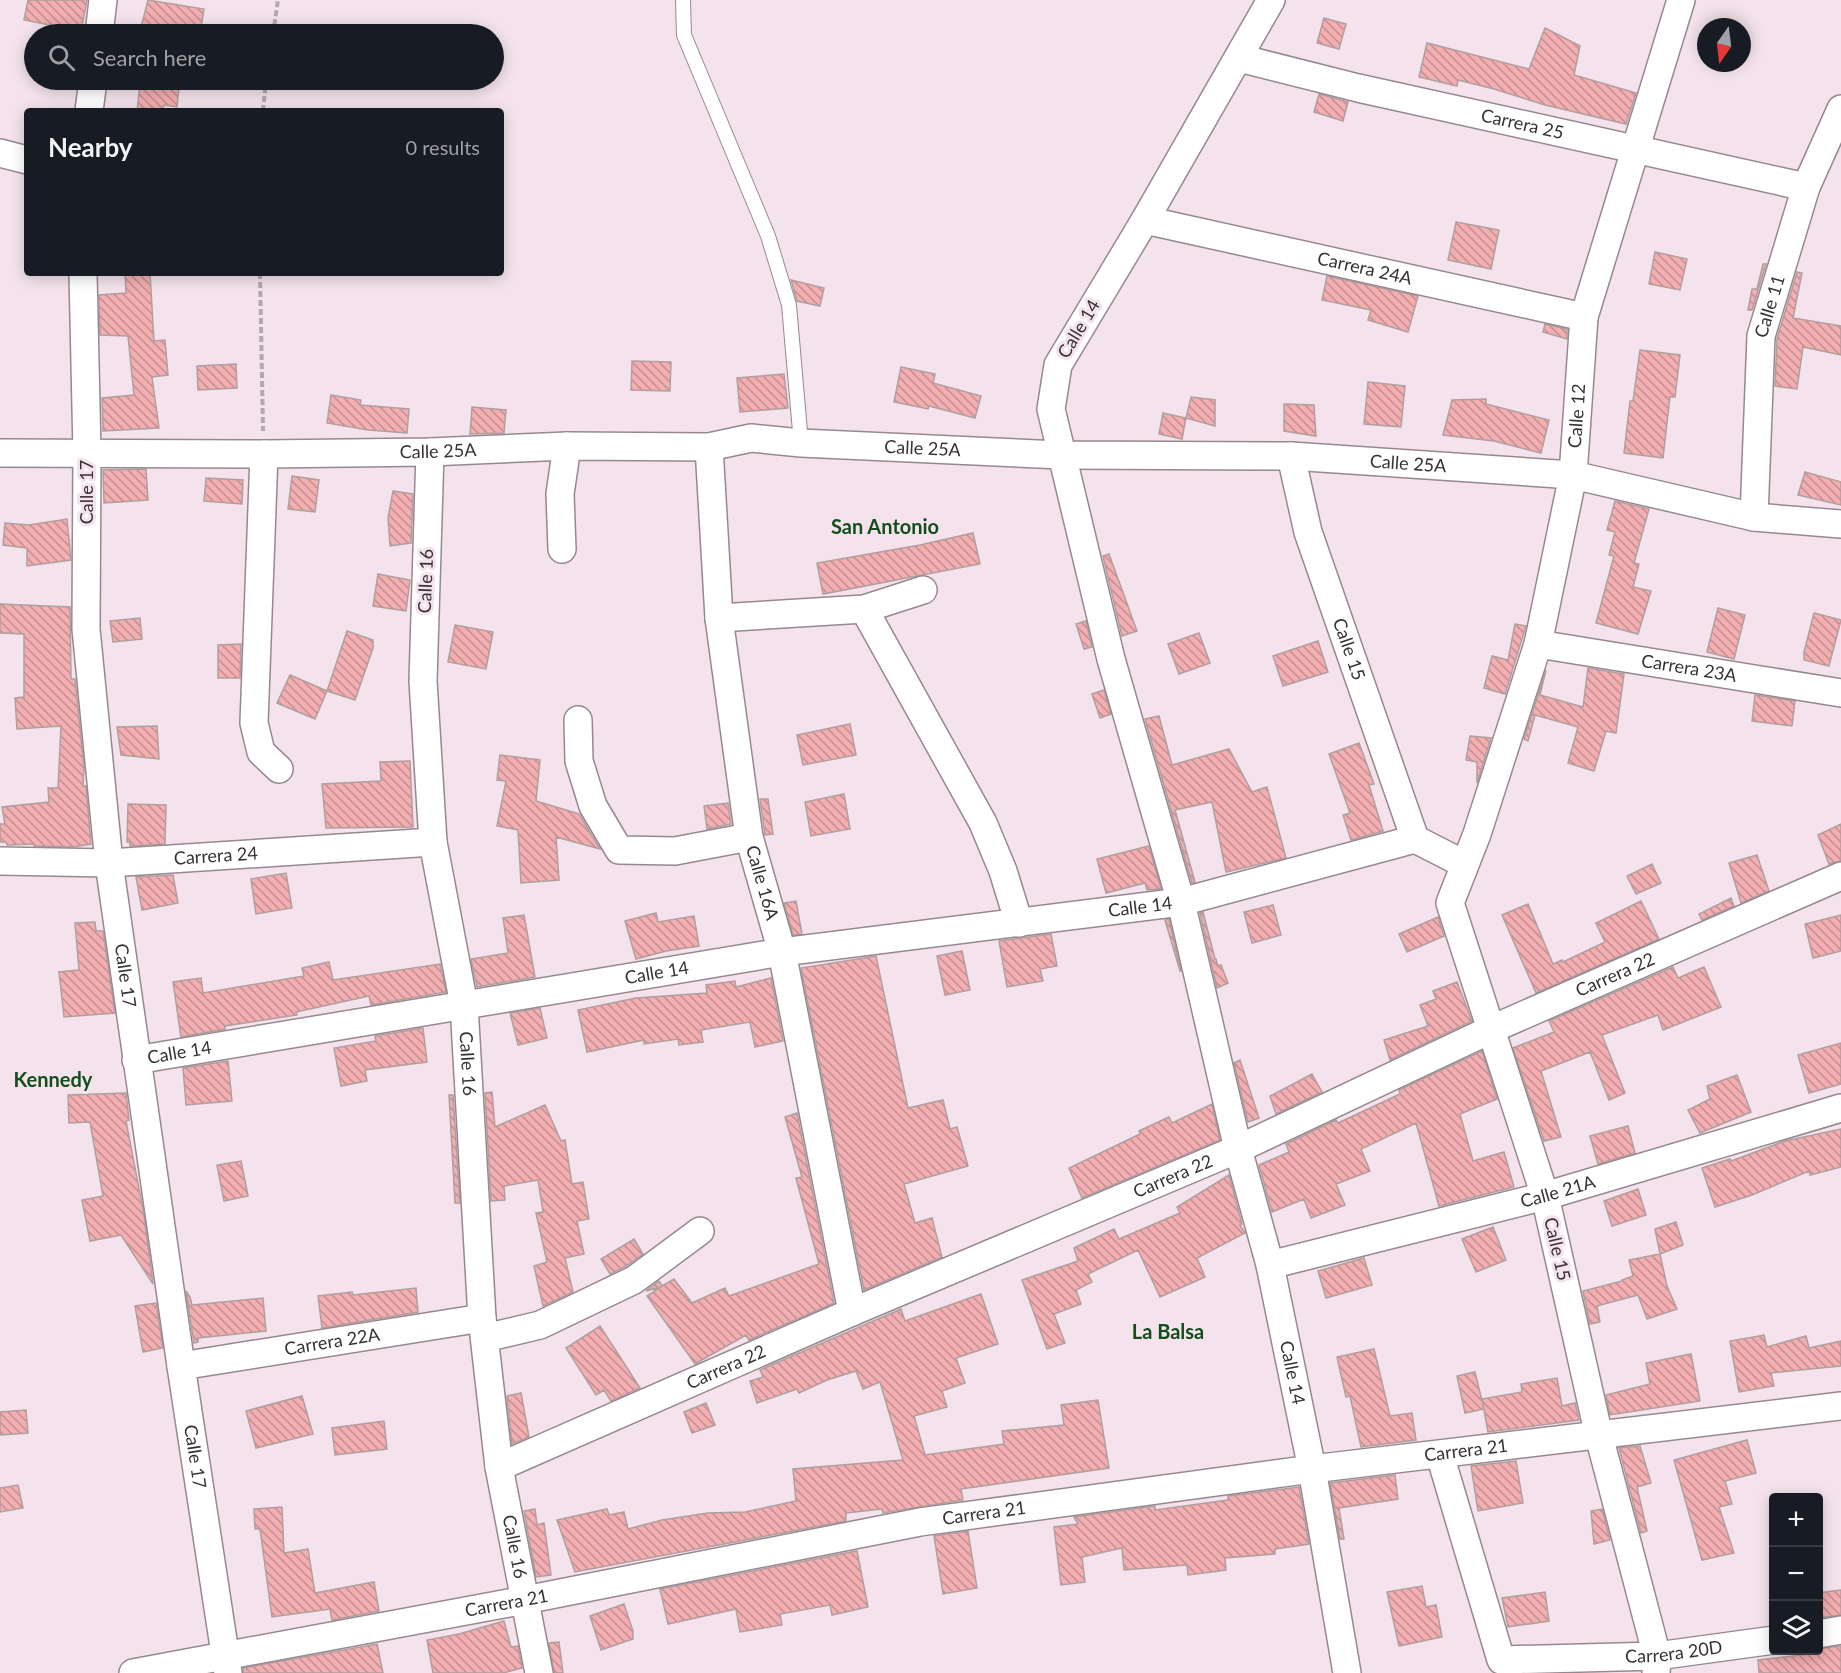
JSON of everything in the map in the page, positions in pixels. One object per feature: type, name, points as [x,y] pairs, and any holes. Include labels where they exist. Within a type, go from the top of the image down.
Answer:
[{"type":"street","points":[[100,24],[103,0]]},
{"type":"street","name":"Calle 14","points":[[1271,0],[1145,220],[1058,365],[1050,409],[1111,659],[1181,902],[1238,1149],[1270,1264],[1312,1470],[1347,1673]]},
{"type":"street","name":"Calle 12","points":[[1477,834],[1538,644],[1573,475],[1584,317],[1680,0]]},
{"type":"street","name":"Carrera 25","points":[[1239,58],[1358,88],[1806,186]]},
{"type":"street","points":[[89,108],[92,90]]},
{"type":"street","name":"Calle 11","points":[[1754,517],[1761,336],[1806,186],[1841,109]]},
{"type":"street","points":[[0,153],[24,159]]},
{"type":"street","name":"Carrera 24A","points":[[1145,220],[1584,317]]},
{"type":"street","name":"Calle 17","points":[[83,276],[87,453],[86,629],[109,863],[226,1665]]},
{"type":"street","name":"Calle 25A","points":[[0,453],[264,454],[430,452],[567,446],[710,447],[751,438],[801,443],[1061,455],[1291,456],[1573,475],[1754,517],[1841,524]]},
{"type":"street","points":[[562,549],[560,494],[567,446]]},
{"type":"street","name":"Calle 16A","points":[[710,447],[719,618],[749,837],[782,952],[852,1312]]},
{"type":"street","name":"Calle 16","points":[[430,452],[423,681],[433,842],[464,1005],[484,1328],[499,1467],[539,1673]]},
{"type":"street","points":[[264,454],[254,723],[261,752],[279,769]]},
{"type":"street","name":"Calle 15","points":[[1291,456],[1308,532],[1414,839]]},
{"type":"street","points":[[719,618],[864,609],[922,590]]},
{"type":"street","points":[[864,609],[983,823],[1003,871],[1019,923]]},
{"type":"street","name":"Carrera 23A","points":[[1538,644],[1841,693]]},
{"type":"street","points":[[578,720],[579,761],[586,784],[593,806],[619,850],[675,850],[749,837]]},
{"type":"street","name":"Calle 15","points":[[1477,834],[1450,903],[1545,1196],[1599,1436],[1656,1664]]},
{"type":"street","points":[[1414,839],[1464,864]]},
{"type":"street","name":"Calle 14","points":[[136,1060],[782,952],[1181,902],[1414,839]]},
{"type":"street","name":"Carrera 24","points":[[0,861],[109,863],[433,842]]},
{"type":"street","name":"Carrera 22","points":[[499,1467],[852,1312],[1238,1149],[1492,1029],[1841,876]]},
{"type":"street","name":"Calle 21A","points":[[1270,1264],[1545,1196],[1841,1108]]},
{"type":"street","name":"Carrera 22A","points":[[181,1366],[484,1328],[540,1325],[634,1280],[700,1231]]},
{"type":"street","name":"Carrera 21","points":[[133,1673],[226,1665],[525,1600],[920,1522],[1312,1470],[1841,1406]]},
{"type":"street","name":"Carrera 20D","points":[[1440,1455],[1501,1660],[1656,1664],[1769,1641]]},
{"type":"street","points":[[1823,1633],[1841,1630]]},
{"type":"lane","points":[[683,0],[684,35],[768,236],[789,305],[801,443]]},
{"type":"path","points":[[274,24],[278,0]]},
{"type":"path","points":[[263,108],[265,90]]},
{"type":"path","points":[[260,276],[264,454]]},
{"type":"building","points":[[28,0],[87,0],[82,24],[45,24],[24,20]]},
{"type":"building","points":[[148,0],[204,9],[202,24],[142,24]]},
{"type":"building","points":[[1324,18],[1346,24],[1339,49],[1317,43]]},
{"type":"building","points":[[1545,28],[1580,46],[1574,75],[1636,93],[1626,124],[1545,105],[1458,80],[1457,86],[1419,77],[1427,43],[1529,69]]},
{"type":"building","points":[[139,90],[179,90],[177,107],[164,105],[164,108],[137,108]]},
{"type":"building","points":[[1319,94],[1348,102],[1343,121],[1314,112]]},
{"type":"building","points":[[1456,222],[1499,230],[1491,269],[1448,260]]},
{"type":"building","points":[[1655,252],[1687,259],[1680,290],[1649,284]]},
{"type":"building","points":[[1763,264],[1766,264],[1752,310],[1748,310],[1752,289],[1757,289]]},
{"type":"building","points":[[1797,272],[1802,273],[1793,318],[1841,326],[1841,355],[1803,347],[1797,389],[1775,386],[1777,339]]},
{"type":"building","points":[[125,276],[150,276],[154,341],[165,340],[168,375],[152,377],[159,428],[103,431],[102,398],[134,395],[128,336],[100,335],[99,295],[126,293]]},
{"type":"building","points":[[1327,276],[1418,296],[1408,332],[1368,320],[1371,310],[1322,300]]},
{"type":"building","points":[[791,280],[824,288],[820,306],[797,301]]},
{"type":"building","points":[[1545,324],[1567,329],[1567,339],[1543,332]]},
{"type":"building","points":[[1640,350],[1680,355],[1675,397],[1670,397],[1663,458],[1624,453],[1630,401],[1633,401]]},
{"type":"building","points":[[632,361],[671,362],[670,391],[631,390]]},
{"type":"building","points":[[236,364],[237,388],[198,390],[197,366]]},
{"type":"building","points":[[901,367],[935,374],[933,383],[981,396],[975,418],[929,406],[928,409],[894,402]]},
{"type":"building","points":[[784,374],[788,408],[740,412],[737,378]]},
{"type":"building","points":[[1368,382],[1405,386],[1401,427],[1364,424]]},
{"type":"building","points":[[331,395],[361,400],[360,405],[409,409],[407,433],[368,430],[327,423]]},
{"type":"building","points":[[1191,397],[1215,400],[1215,426],[1186,418]]},
{"type":"building","points":[[1486,399],[1486,404],[1549,420],[1541,453],[1494,441],[1443,435],[1452,400]]},
{"type":"building","points":[[1284,404],[1314,405],[1316,436],[1284,431]]},
{"type":"building","points":[[472,407],[506,410],[504,433],[470,434]]},
{"type":"building","points":[[1163,413],[1186,418],[1182,439],[1159,434]]},
{"type":"building","points":[[146,469],[148,500],[104,503],[103,470]]},
{"type":"building","points":[[1805,472],[1841,482],[1841,505],[1798,495]]},
{"type":"building","points":[[292,476],[319,480],[315,512],[288,509]]},
{"type":"building","points":[[206,478],[243,480],[242,504],[204,501]]},
{"type":"building","points":[[393,491],[413,494],[411,543],[390,546],[388,518]]},
{"type":"building","points":[[1615,501],[1649,509],[1634,563],[1639,564],[1633,587],[1651,591],[1638,634],[1596,623],[1614,556],[1609,555],[1615,532],[1607,530]]},
{"type":"building","points":[[67,519],[71,560],[27,566],[27,548],[3,545],[5,523],[29,525]]},
{"type":"building","points":[[973,533],[980,564],[823,594],[817,563]]},
{"type":"building","points":[[1109,554],[1137,631],[1122,636],[1103,556]]},
{"type":"building","points":[[378,574],[410,580],[406,611],[373,606]]},
{"type":"building","points":[[0,604],[70,607],[71,679],[75,679],[84,768],[83,786],[86,786],[91,844],[73,847],[34,846],[34,844],[7,845],[6,842],[0,842],[0,824],[5,824],[2,807],[49,802],[48,788],[58,788],[61,726],[17,729],[15,698],[24,697],[24,634],[0,633]]},
{"type":"building","points":[[1718,608],[1745,615],[1734,659],[1707,652]]},
{"type":"building","points":[[1814,613],[1841,620],[1829,666],[1804,660]]},
{"type":"building","points":[[140,618],[142,639],[113,642],[110,621]]},
{"type":"building","points":[[1086,621],[1092,647],[1084,649],[1076,624]]},
{"type":"building","points":[[1515,624],[1526,626],[1505,694],[1484,688],[1492,656],[1508,660]]},
{"type":"building","points":[[455,625],[493,632],[486,669],[448,662]]},
{"type":"building","points":[[347,631],[373,640],[373,648],[355,700],[327,691]]},
{"type":"building","points":[[1199,633],[1210,663],[1179,674],[1168,644]]},
{"type":"building","points":[[1318,641],[1328,672],[1283,686],[1273,656]]},
{"type":"building","points":[[241,644],[240,678],[218,678],[218,645]]},
{"type":"building","points":[[1588,668],[1624,674],[1616,733],[1606,731],[1594,771],[1568,763],[1578,727],[1535,715],[1528,741],[1524,739],[1546,670],[1540,695],[1583,707]]},
{"type":"building","points":[[290,675],[327,691],[315,719],[277,703]]},
{"type":"building","points":[[1104,690],[1111,714],[1100,718],[1092,694]]},
{"type":"building","points":[[1755,695],[1795,701],[1792,726],[1752,721]]},
{"type":"building","points":[[1159,716],[1172,765],[1229,749],[1252,792],[1267,787],[1286,858],[1226,872],[1212,802],[1175,810],[1195,882],[1192,883],[1145,719]]},
{"type":"building","points":[[850,724],[856,755],[803,765],[797,735]]},
{"type":"building","points":[[157,726],[159,759],[121,755],[117,727]]},
{"type":"building","points":[[1470,736],[1491,738],[1477,783],[1477,762],[1466,760]]},
{"type":"building","points":[[1359,743],[1374,784],[1369,785],[1383,831],[1351,840],[1343,815],[1350,813],[1329,754]]},
{"type":"building","points":[[500,755],[540,760],[536,801],[579,814],[600,849],[556,837],[559,880],[521,883],[518,830],[497,826],[506,781],[497,780]]},
{"type":"building","points":[[410,761],[413,827],[326,828],[322,784],[381,781],[380,762]]},
{"type":"building","points":[[844,794],[850,829],[811,836],[805,802]]},
{"type":"building","points":[[760,799],[768,799],[773,834],[765,835]]},
{"type":"building","points":[[728,803],[731,824],[707,829],[704,806]]},
{"type":"building","points":[[128,804],[166,805],[165,844],[130,846],[130,842],[127,842]]},
{"type":"building","points":[[1841,824],[1841,861],[1829,864],[1818,835]]},
{"type":"building","points":[[1149,846],[1161,889],[1147,890],[1145,883],[1106,893],[1097,859]]},
{"type":"building","points":[[1757,855],[1769,891],[1741,903],[1729,863]]},
{"type":"building","points":[[1652,864],[1661,883],[1636,894],[1627,876]]},
{"type":"building","points":[[286,873],[292,908],[256,914],[251,879]]},
{"type":"building","points":[[173,875],[178,903],[142,910],[136,877]]},
{"type":"building","points":[[1731,898],[1734,906],[1702,920],[1699,914]]},
{"type":"building","points":[[796,901],[802,934],[793,935],[784,903]]},
{"type":"building","points":[[1641,901],[1659,939],[1536,993],[1502,915],[1528,904],[1553,964],[1562,960],[1563,962],[1605,942],[1596,923]]},
{"type":"building","points":[[1273,905],[1281,935],[1252,943],[1244,912]]},
{"type":"building","points":[[1203,912],[1215,959],[1218,966],[1221,965],[1228,983],[1217,988],[1200,913]]},
{"type":"building","points":[[656,913],[658,922],[694,916],[699,946],[636,959],[625,921]]},
{"type":"building","points":[[524,915],[535,977],[477,987],[471,959],[508,953],[503,918]]},
{"type":"building","points":[[1841,915],[1841,951],[1813,958],[1805,924]]},
{"type":"building","points":[[1438,917],[1444,936],[1407,952],[1399,934]]},
{"type":"building","points":[[1169,919],[1181,971],[1165,920]]},
{"type":"building","points":[[95,922],[96,931],[103,931],[115,1013],[64,1017],[59,972],[79,970],[75,923]]},
{"type":"building","points":[[1051,934],[1057,966],[1040,969],[1043,981],[1007,987],[999,941]]},
{"type":"building","points":[[962,951],[970,990],[945,995],[937,956]]},
{"type":"building","points":[[876,956],[908,1108],[943,1100],[950,1129],[957,1127],[968,1166],[904,1184],[915,1223],[932,1218],[942,1257],[864,1290],[801,968]]},
{"type":"building","points":[[329,962],[333,980],[440,964],[446,992],[371,1005],[369,996],[296,1012],[297,1015],[225,1026],[225,1029],[181,1037],[173,982],[201,978],[203,993],[304,976],[302,968]]},
{"type":"building","points":[[1673,967],[1678,978],[1704,967],[1721,1007],[1663,1030],[1658,1015],[1602,1035],[1625,1093],[1609,1100],[1590,1052],[1541,1071],[1561,1137],[1544,1141],[1513,1048],[1554,1032],[1549,1021]]},
{"type":"building","points":[[771,978],[783,1041],[755,1047],[750,1022],[701,1030],[703,1042],[679,1045],[678,1039],[644,1044],[644,1040],[587,1052],[578,1010],[636,998],[707,993],[706,985],[735,981],[736,987]]},
{"type":"building","points":[[1457,982],[1472,1021],[1390,1060],[1384,1040],[1428,1026],[1420,1005],[1436,999],[1433,991]]},
{"type":"building","points":[[540,1008],[547,1038],[518,1045],[510,1013]]},
{"type":"building","points":[[423,1028],[427,1062],[365,1070],[367,1081],[341,1086],[334,1048],[376,1041],[375,1036]]},
{"type":"building","points":[[1841,1043],[1841,1084],[1809,1093],[1798,1055]]},
{"type":"building","points":[[1482,1051],[1497,1099],[1460,1114],[1473,1161],[1504,1152],[1514,1187],[1439,1206],[1416,1123],[1361,1149],[1370,1171],[1336,1184],[1345,1205],[1311,1218],[1304,1199],[1272,1212],[1259,1165],[1289,1152],[1286,1144],[1336,1120],[1338,1123],[1400,1094],[1399,1090]]},
{"type":"building","points":[[1240,1060],[1259,1118],[1248,1122],[1234,1063]]},
{"type":"building","points":[[228,1061],[232,1101],[186,1105],[183,1068]]},
{"type":"building","points":[[1312,1074],[1322,1092],[1276,1114],[1270,1096]]},
{"type":"building","points":[[1737,1075],[1751,1112],[1700,1133],[1688,1110],[1710,1099],[1707,1086]]},
{"type":"building","points":[[492,1092],[495,1127],[545,1105],[561,1141],[565,1140],[572,1184],[583,1182],[589,1219],[577,1221],[584,1254],[565,1258],[573,1292],[543,1306],[534,1266],[547,1262],[536,1213],[543,1212],[538,1180],[504,1186],[505,1200],[491,1201],[485,1093]]},
{"type":"building","points":[[126,1093],[129,1120],[126,1121],[144,1215],[153,1284],[121,1235],[90,1241],[82,1200],[103,1196],[90,1122],[69,1123],[68,1095]]},
{"type":"building","points":[[449,1095],[453,1095],[460,1203],[455,1203]]},
{"type":"building","points":[[1212,1104],[1220,1140],[1082,1198],[1069,1168],[1140,1134],[1139,1131],[1169,1117],[1172,1123]]},
{"type":"building","points":[[797,1113],[834,1303],[749,1340],[746,1335],[695,1364],[647,1296],[661,1287],[646,1291],[659,1281],[662,1286],[674,1279],[692,1303],[725,1288],[729,1296],[819,1264],[796,1178],[802,1177],[785,1117]]},
{"type":"building","points":[[1628,1126],[1635,1153],[1598,1164],[1590,1136]]},
{"type":"building","points":[[1841,1129],[1841,1167],[1810,1175],[1809,1171],[1752,1195],[1715,1207],[1702,1168],[1730,1159],[1731,1161],[1785,1141]]},
{"type":"building","points":[[241,1161],[248,1196],[224,1201],[217,1165]]},
{"type":"building","points":[[1229,1175],[1242,1224],[1240,1225],[1245,1233],[1197,1258],[1205,1277],[1160,1297],[1138,1250],[1088,1274],[1092,1282],[1076,1290],[1081,1304],[1054,1314],[1065,1343],[1047,1349],[1022,1280],[1078,1261],[1074,1248],[1114,1229],[1119,1239],[1180,1213],[1177,1207]]},
{"type":"building","points":[[1638,1189],[1646,1215],[1612,1226],[1604,1201]]},
{"type":"building","points":[[1676,1222],[1683,1245],[1660,1254],[1655,1229]]},
{"type":"building","points":[[1493,1227],[1506,1260],[1476,1272],[1462,1239]]},
{"type":"building","points":[[634,1239],[643,1254],[610,1274],[601,1259]]},
{"type":"building","points":[[1660,1254],[1667,1286],[1677,1309],[1647,1319],[1638,1295],[1597,1306],[1600,1322],[1590,1324],[1583,1291],[1633,1276],[1629,1260]]},
{"type":"building","points":[[1364,1258],[1372,1285],[1326,1298],[1318,1271]]},
{"type":"building","points":[[416,1288],[418,1312],[322,1328],[318,1296],[352,1292],[353,1295]]},
{"type":"building","points":[[186,1291],[192,1305],[263,1298],[266,1331],[198,1338],[198,1342],[194,1343]]},
{"type":"building","points":[[981,1294],[998,1344],[956,1358],[965,1383],[942,1391],[947,1407],[914,1416],[925,1455],[1004,1444],[1002,1431],[1064,1425],[1061,1405],[1098,1400],[1109,1468],[961,1489],[963,1500],[883,1513],[882,1509],[846,1513],[846,1521],[575,1572],[557,1520],[607,1509],[609,1515],[624,1512],[628,1529],[662,1520],[708,1513],[745,1512],[796,1501],[793,1469],[903,1460],[880,1382],[863,1389],[856,1371],[827,1380],[799,1393],[797,1389],[757,1403],[750,1381],[763,1377],[760,1370],[901,1309],[905,1321]]},
{"type":"building","points":[[156,1303],[163,1348],[143,1352],[135,1306]]},
{"type":"building","points":[[600,1326],[640,1388],[611,1401],[604,1390],[596,1395],[566,1348]]},
{"type":"building","points":[[1764,1335],[1767,1347],[1806,1336],[1809,1348],[1841,1341],[1841,1366],[1771,1373],[1774,1386],[1739,1392],[1730,1341]]},
{"type":"building","points":[[1374,1349],[1390,1416],[1412,1413],[1416,1440],[1361,1447],[1350,1396],[1346,1397],[1337,1357]]},
{"type":"building","points":[[1691,1354],[1700,1401],[1610,1415],[1606,1395],[1650,1384],[1646,1363]]},
{"type":"building","points":[[1475,1372],[1484,1409],[1465,1413],[1457,1376]]},
{"type":"building","points":[[1557,1378],[1562,1406],[1575,1403],[1579,1420],[1488,1432],[1482,1399],[1522,1392],[1521,1384]]},
{"type":"building","points":[[521,1393],[529,1437],[512,1444],[507,1396]]},
{"type":"building","points":[[302,1396],[313,1434],[256,1448],[246,1411]]},
{"type":"building","points":[[706,1403],[715,1425],[692,1433],[684,1412]]},
{"type":"building","points":[[26,1410],[28,1433],[0,1435],[0,1412]]},
{"type":"building","points":[[384,1421],[387,1449],[335,1455],[332,1428]]},
{"type":"building","points":[[1747,1440],[1756,1473],[1725,1481],[1732,1504],[1719,1507],[1734,1553],[1702,1560],[1674,1460]]},
{"type":"building","points":[[1640,1446],[1651,1483],[1637,1487],[1647,1531],[1641,1533],[1619,1448]]},
{"type":"building","points":[[1516,1461],[1523,1503],[1478,1511],[1471,1466]]},
{"type":"building","points":[[1395,1475],[1398,1499],[1339,1508],[1344,1539],[1340,1539],[1330,1483]]},
{"type":"building","points":[[18,1485],[23,1508],[0,1512],[0,1488]]},
{"type":"building","points":[[1299,1487],[1309,1544],[1275,1549],[1275,1554],[1225,1558],[1226,1570],[1188,1575],[1187,1565],[1124,1570],[1122,1548],[1082,1557],[1085,1582],[1061,1585],[1054,1527],[1078,1524],[1074,1517],[1155,1506],[1155,1510],[1228,1500],[1228,1496]]},
{"type":"building","points":[[282,1507],[284,1553],[308,1549],[315,1593],[374,1582],[379,1611],[332,1620],[330,1609],[272,1617],[260,1529],[255,1529],[254,1509]]},
{"type":"building","points":[[535,1509],[537,1525],[544,1523],[551,1575],[536,1577],[524,1511]]},
{"type":"building","points":[[1602,1509],[1610,1540],[1594,1544],[1591,1511]]},
{"type":"building","points":[[968,1531],[977,1588],[943,1594],[934,1536]]},
{"type":"building","points":[[857,1551],[868,1607],[832,1615],[830,1605],[780,1614],[782,1625],[740,1632],[736,1609],[668,1624],[660,1589]]},
{"type":"building","points":[[1422,1586],[1426,1607],[1436,1605],[1442,1637],[1399,1646],[1387,1592]]},
{"type":"building","points":[[1841,1590],[1841,1615],[1823,1617],[1823,1592]]},
{"type":"building","points":[[1545,1592],[1549,1621],[1508,1627],[1502,1598]]},
{"type":"building","points":[[624,1604],[633,1631],[633,1639],[601,1650],[590,1616]]},
{"type":"building","points":[[504,1621],[511,1647],[518,1646],[522,1668],[503,1673],[433,1673],[427,1640],[459,1634]]},
{"type":"building","points":[[559,1642],[563,1673],[554,1673],[549,1643]]},
{"type":"building","points":[[377,1644],[383,1673],[243,1673],[243,1668]]},
{"type":"building","points":[[1841,1646],[1841,1673],[1759,1673],[1758,1660],[1823,1655],[1823,1648]]},
{"type":"district","name":"San Antonio","points":[[885,527]]},
{"type":"district","name":"Kennedy","points":[[53,1080]]},
{"type":"district","name":"La Balsa","points":[[1168,1332]]}]
